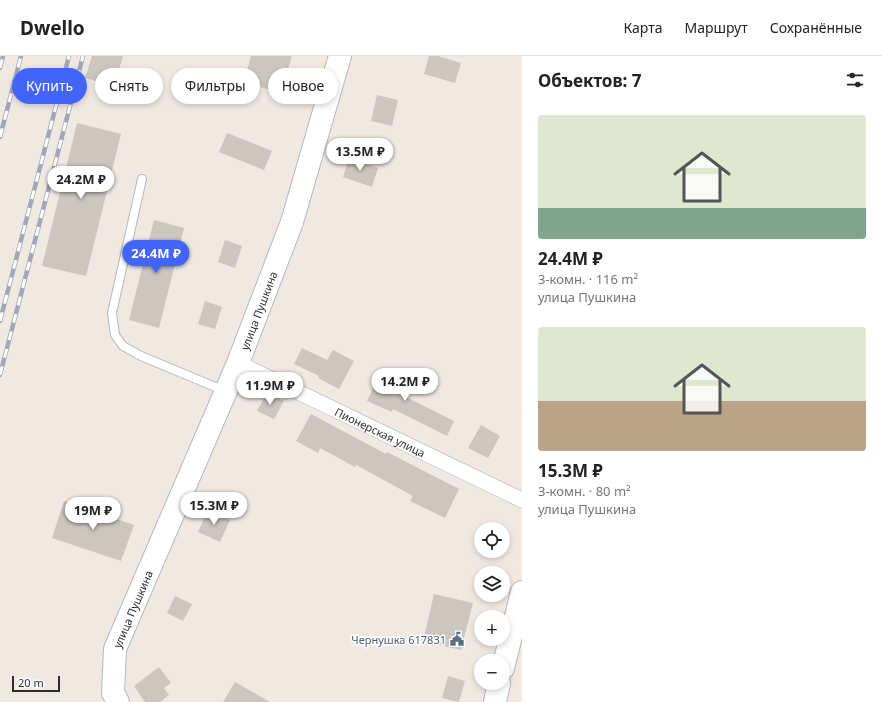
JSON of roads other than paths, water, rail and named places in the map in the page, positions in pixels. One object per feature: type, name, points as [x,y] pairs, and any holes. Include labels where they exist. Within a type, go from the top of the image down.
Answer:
[{"type":"main road","name":"улица Пушкина","points":[[116,698],[114,649],[238,363],[292,222],[340,56]]},
{"type":"main road","points":[[506,654],[522,592]]},
{"type":"main road","points":[[494,702],[497,690]]},
{"type":"street","name":"Пионерская улица","points":[[238,363],[522,500]]},
{"type":"lane","points":[[142,179],[112,313],[115,336],[123,346],[140,356],[226,391]]},
{"type":"railway","points":[[0,68],[3,56]]},
{"type":"railway","points":[[0,137],[21,56]]},
{"type":"railway","points":[[0,321],[69,56]]},
{"type":"railway","points":[[0,375],[83,56]]},
{"type":"place","name":"Чернушка 617831","points":[[457,639]]}]
